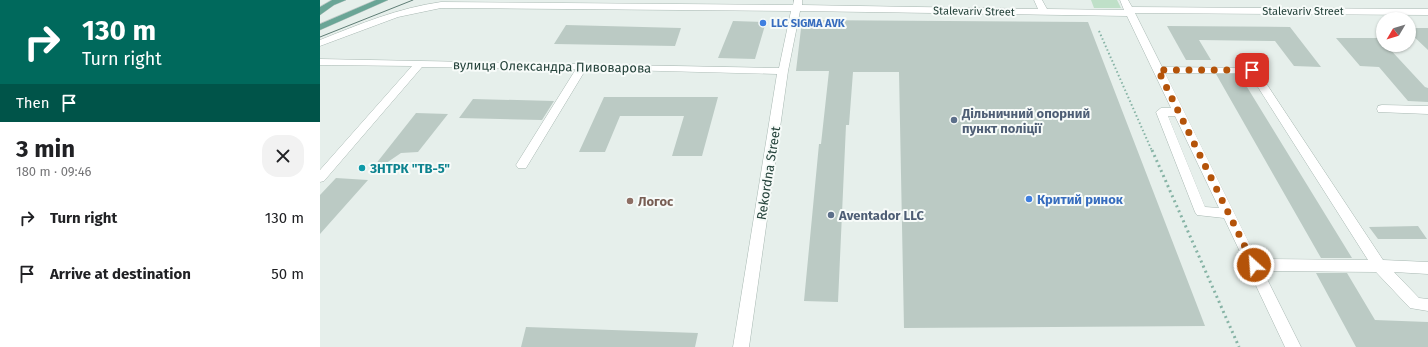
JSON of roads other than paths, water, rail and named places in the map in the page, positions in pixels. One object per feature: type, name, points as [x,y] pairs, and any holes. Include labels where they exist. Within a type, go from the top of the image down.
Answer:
[{"type":"main road","points":[[320,12],[333,2],[342,0]]},
{"type":"main road","points":[[320,27],[384,0]]},
{"type":"street","points":[[1038,0],[1044,12]]},
{"type":"street","name":"Stalevariv Street","points":[[320,42],[397,14],[421,7],[495,3],[798,4],[1044,12],[1128,8],[1428,12]]},
{"type":"street","name":"Rekordna Street","points":[[741,347],[783,71],[798,4]]},
{"type":"street","points":[[1128,8],[1293,347]]},
{"type":"street","name":"вулиця Олександра Пивоварова","points":[[320,62],[783,71]]},
{"type":"street","points":[[320,178],[420,63]]},
{"type":"street","points":[[522,165],[583,66]]},
{"type":"street","points":[[1158,70],[1252,70],[1379,266],[1415,304],[1428,305]]},
{"type":"street","points":[[1382,109],[1428,110]]},
{"type":"street","points":[[1178,112],[1161,112],[1201,212],[1228,213]]},
{"type":"street","points":[[1254,265],[1428,268]]},
{"type":"tram line","points":[[320,37],[413,0]]},
{"type":"place","name":"LLC SIGMA AVK","points":[[763,23]]},
{"type":"place","name":"Дільничний опорний пункт поліції","points":[[954,120]]},
{"type":"place","name":"ЗНТРК \"ТВ-5\"","points":[[362,168]]},
{"type":"place","name":"Критий ринок","points":[[1029,199]]},
{"type":"place","name":"Логос","points":[[630,201]]},
{"type":"place","name":"Aventador LLC","points":[[831,215]]}]
